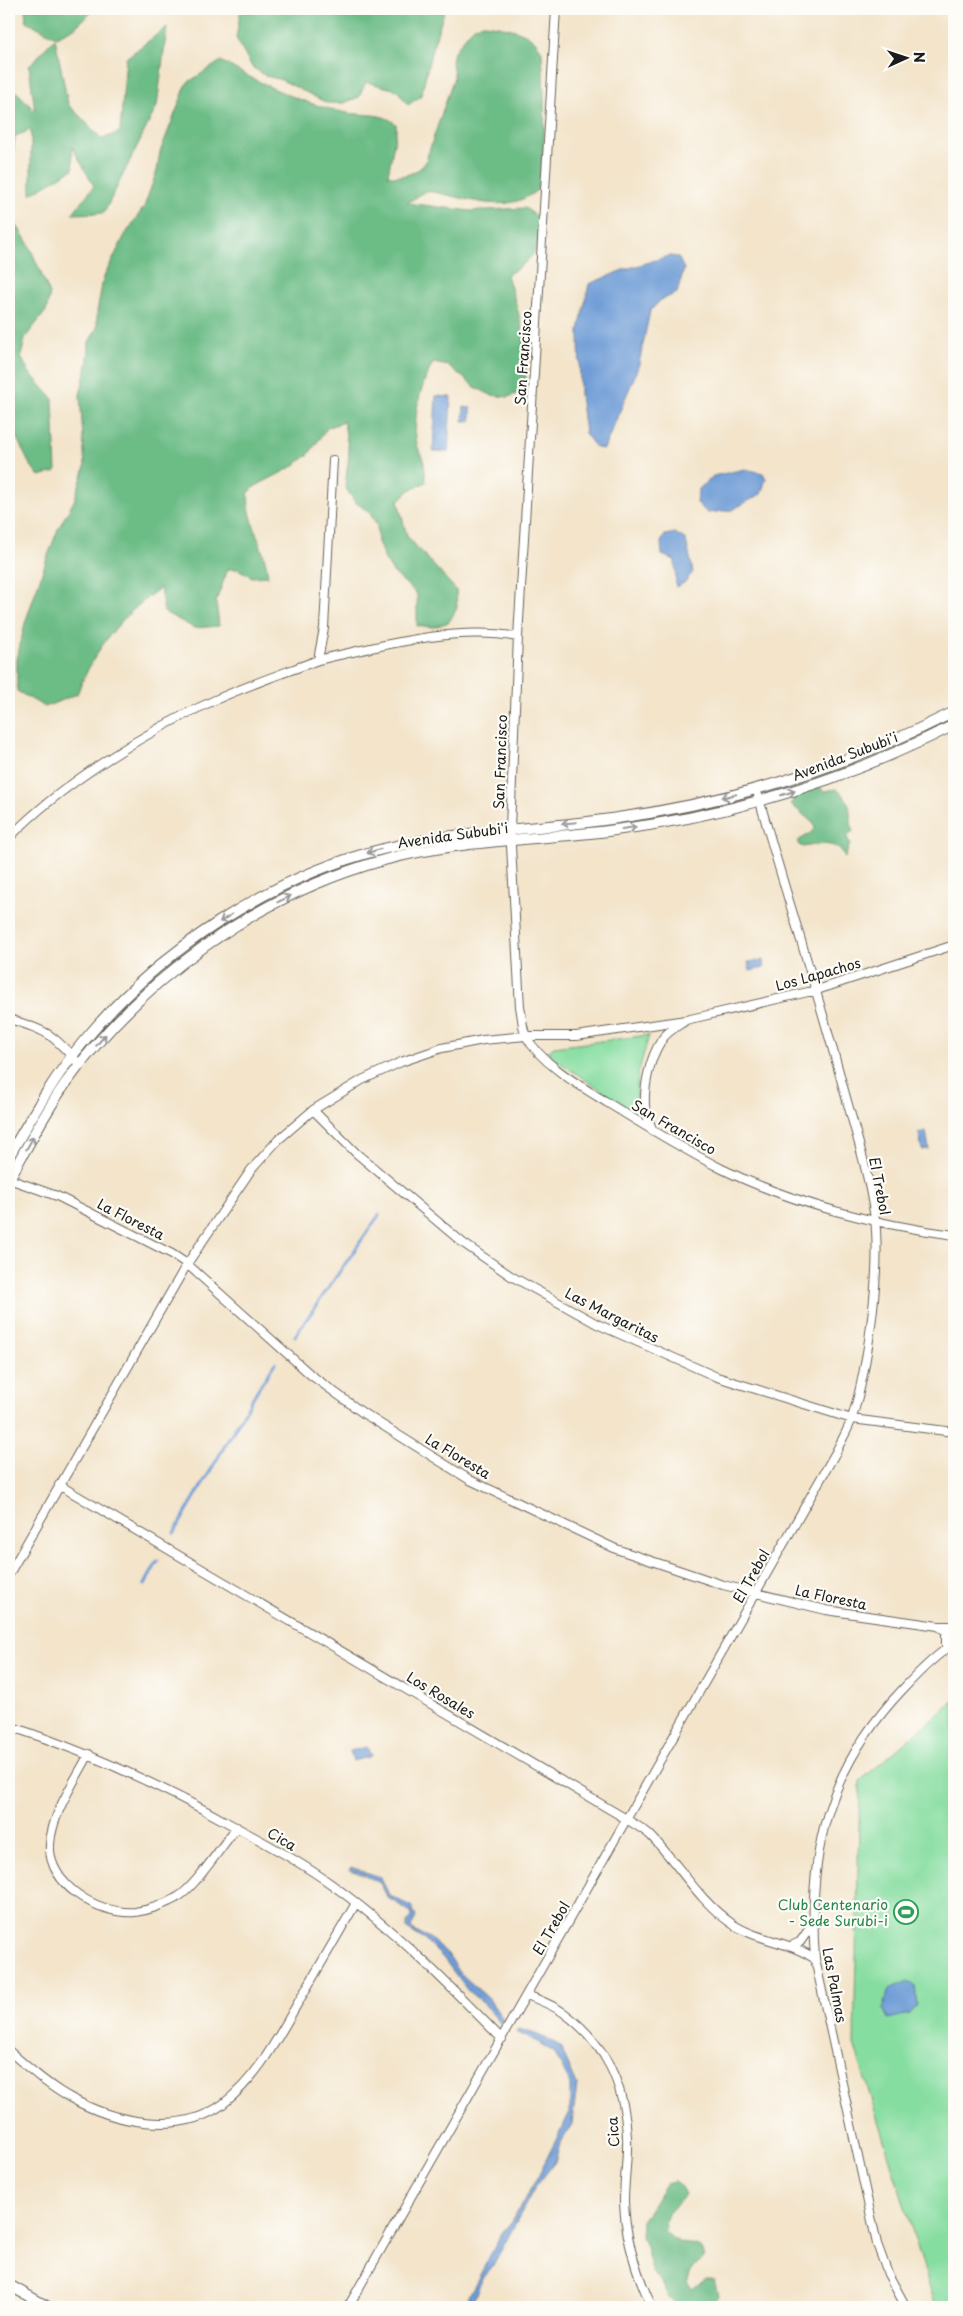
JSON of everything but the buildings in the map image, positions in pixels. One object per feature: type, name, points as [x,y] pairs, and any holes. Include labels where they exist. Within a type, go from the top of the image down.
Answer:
[{"type":"street","name":"San Francisco","points":[[556,9],[518,636],[510,828],[520,1007],[526,1036],[546,1060],[586,1089],[653,1131],[723,1169],[814,1204],[875,1220],[954,1235]]},
{"type":"street","points":[[318,660],[324,628],[333,460]]},
{"type":"street","points":[[11,832],[65,789],[148,735],[215,701],[318,660],[432,638],[479,633],[518,636]]},
{"type":"street","name":"Avenida Sububi'i","points":[[9,1156],[41,1100],[72,1057],[102,1020],[163,963],[183,947],[249,904],[313,873],[381,849],[455,834],[609,820],[650,813],[756,789],[826,767],[901,737],[954,712]]},
{"type":"street","name":"Avenida Sububi'i","points":[[9,1179],[51,1107],[80,1065],[109,1030],[170,973],[225,932],[282,900],[317,884],[384,860],[425,851],[652,825],[760,801],[861,767],[954,725]]},
{"type":"street","name":"El Trebol","points":[[348,2307],[628,1820],[836,1452],[852,1419],[865,1358],[870,1318],[875,1273],[875,1220],[860,1149],[816,990],[756,789]]},
{"type":"street","name":"Los Lapachos","points":[[9,1574],[187,1264],[251,1170],[278,1140],[313,1110],[362,1080],[401,1062],[442,1048],[482,1040],[526,1036],[576,1036],[686,1020],[816,990],[954,945]]},
{"type":"street","points":[[9,1019],[39,1028],[56,1038],[80,1065]]},
{"type":"street","points":[[653,1131],[645,1107],[647,1081],[653,1058],[661,1041],[670,1031],[686,1020]]},
{"type":"street","name":"Las Margaritas","points":[[313,1110],[356,1153],[462,1243],[510,1276],[597,1324],[717,1377],[852,1419],[954,1432]]},
{"type":"street","name":"La Floresta","points":[[9,1179],[57,1196],[172,1254],[187,1264],[311,1374],[363,1413],[470,1480],[616,1549],[658,1564],[755,1593],[826,1610],[938,1626],[954,1626]]},
{"type":"street","name":"Los Rosales","points":[[59,1485],[628,1820],[649,1834],[694,1890],[732,1924],[772,1942],[791,1946],[815,1959]]},
{"type":"street","points":[[938,1626],[946,1631],[946,1649]]},
{"type":"street","name":"Las Palmas","points":[[906,2307],[888,2274],[876,2244],[815,1959],[812,1923],[816,1861],[823,1825],[855,1750],[878,1716],[946,1649],[954,1644]]},
{"type":"street","name":"Cica","points":[[9,1726],[89,1754],[163,1787],[284,1854],[330,1883],[423,1958],[502,2039]]},
{"type":"street","points":[[89,1754],[56,1817],[49,1846],[57,1872],[64,1882],[72,1891],[89,1901],[110,1910],[134,1912],[157,1907],[180,1896],[199,1876],[237,1827]]},
{"type":"street","points":[[9,2051],[69,2097],[104,2112],[134,2122],[161,2123],[194,2118],[221,2105],[259,2068],[356,1903]]},
{"type":"street","points":[[791,1946],[807,1935],[812,1923]]},
{"type":"street","name":"Cica","points":[[526,1995],[563,2012],[585,2031],[602,2052],[616,2075],[624,2109],[627,2136],[624,2201],[626,2229],[642,2285],[652,2307]]},
{"type":"street","points":[[9,2285],[48,2307]]},
{"type":"green space","points":[[25,9],[95,9],[73,29],[56,37],[26,21]]},
{"type":"green space","points":[[241,9],[445,9],[432,49],[421,96],[408,105],[397,90],[366,82],[359,97],[344,103],[327,103],[282,80],[266,76],[252,67],[236,38]]},
{"type":"green space","points":[[484,24],[509,28],[525,34],[538,45],[542,52],[544,139],[537,190],[525,198],[511,203],[497,204],[426,191],[407,203],[471,211],[525,208],[538,217],[538,238],[534,252],[530,258],[507,275],[523,332],[526,361],[524,391],[508,397],[491,395],[475,387],[449,366],[433,363],[424,382],[418,402],[416,413],[417,445],[423,458],[426,482],[410,490],[398,501],[407,536],[456,590],[457,608],[449,622],[434,627],[417,626],[417,594],[393,572],[384,558],[378,542],[377,525],[369,512],[355,502],[345,487],[349,454],[344,422],[328,427],[308,455],[292,467],[254,487],[248,494],[251,515],[264,555],[268,576],[252,577],[238,569],[228,569],[216,601],[219,626],[194,628],[164,612],[160,588],[133,610],[110,635],[92,662],[77,694],[45,707],[17,691],[17,659],[25,623],[58,529],[74,501],[85,467],[80,395],[88,361],[89,342],[97,328],[97,312],[103,279],[125,235],[144,207],[157,171],[160,152],[187,83],[221,61],[267,85],[316,105],[332,110],[373,115],[391,120],[396,124],[396,132],[388,175],[403,176],[418,170],[425,163],[454,77],[452,61],[454,52],[475,26]]},
{"type":"green space","points":[[167,27],[157,106],[104,213],[72,214],[94,186],[72,147],[73,169],[31,194],[31,130],[15,136],[9,188],[9,92],[13,88],[35,111],[29,66],[55,38],[68,104],[102,139],[120,132],[126,58]]},
{"type":"green space","points":[[9,223],[18,227],[29,245],[50,294],[46,311],[25,338],[21,357],[29,372],[53,399],[56,472],[39,476],[29,463],[9,422]]},
{"type":"green space","points":[[954,716],[954,719],[936,728],[860,763],[821,778],[769,792],[858,760]]},
{"type":"green space","points":[[809,786],[818,786],[824,791],[837,789],[848,804],[853,831],[847,837],[850,844],[845,858],[838,848],[833,846],[822,844],[803,847],[799,845],[798,841],[815,828],[813,823],[791,804],[795,796]]},
{"type":"green space","points":[[741,798],[741,801],[689,813],[610,827],[524,833],[651,818]]},
{"type":"green space","points":[[425,845],[253,910],[222,929],[167,969],[165,968],[224,924],[288,890],[321,875],[355,863]]},
{"type":"green space","points":[[141,989],[142,991],[83,1052],[82,1051]]},
{"type":"green space","points":[[649,1035],[638,1074],[635,1110],[632,1111],[550,1056],[549,1051],[554,1047]]},
{"type":"green space","name":"Club Centenario - Sede Surubi-i","points":[[954,1701],[954,2307],[936,2307],[854,2044],[860,1781]]},
{"type":"green space","points":[[674,2182],[681,2187],[685,2194],[668,2214],[665,2232],[679,2242],[695,2245],[700,2248],[704,2258],[692,2268],[687,2283],[692,2289],[705,2280],[714,2280],[718,2295],[712,2307],[683,2307],[668,2298],[651,2267],[641,2237],[642,2221],[666,2184]]},
{"type":"water","points":[[669,256],[678,257],[684,269],[677,293],[661,300],[650,311],[638,368],[604,449],[596,448],[585,433],[580,395],[579,330],[589,284],[623,270]]},
{"type":"water","points":[[436,396],[451,397],[448,452],[433,451]]},
{"type":"water","points":[[464,407],[471,408],[471,421],[463,421]]},
{"type":"water","points":[[745,469],[763,473],[766,479],[761,494],[732,510],[707,513],[697,503],[698,490],[713,476]]},
{"type":"water","points":[[675,533],[686,540],[693,572],[684,583],[676,587],[675,560],[662,555],[661,542],[665,535]]},
{"type":"water","points":[[763,960],[764,968],[750,971],[748,962]]},
{"type":"water","points":[[926,1131],[929,1149],[922,1150],[919,1133]]},
{"type":"water","points":[[367,1747],[371,1756],[353,1761],[350,1751]]},
{"type":"water","points":[[351,1867],[380,1877],[390,1896],[411,1906],[416,1917],[411,1927],[415,1932],[428,1937],[448,1954],[460,1973],[489,1999],[504,2021],[502,2025],[483,2003],[468,1991],[444,1959],[425,1940],[407,1929],[407,1923],[412,1917],[411,1912],[388,1898],[380,1883],[363,1874],[349,1870]]},
{"type":"water","points":[[906,1982],[915,1985],[917,2005],[909,2014],[888,2019],[883,2009],[889,1989]]},
{"type":"water","points":[[518,2029],[550,2040],[560,2046],[577,2085],[572,2124],[559,2146],[555,2162],[534,2189],[492,2267],[482,2278],[471,2307],[463,2307],[502,2233],[512,2221],[537,2178],[570,2112],[570,2083],[555,2054],[538,2042],[516,2032]]},
{"type":"waterway","points":[[295,1336],[379,1215]]},
{"type":"waterway","points":[[174,1533],[275,1363]]},
{"type":"waterway","points":[[145,1584],[158,1561]]},
{"type":"place","name":"Club Centenario - Sede Surubi-i","points":[[906,1912]]}]
